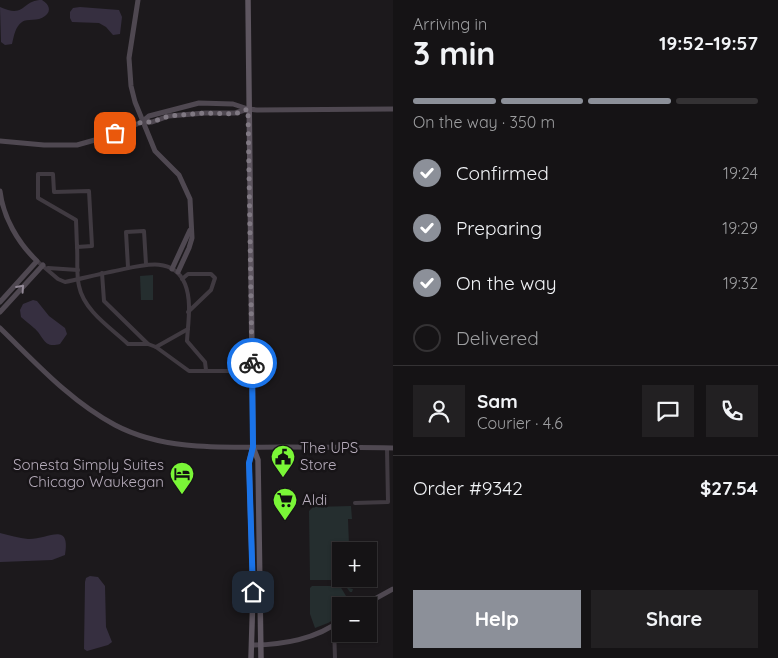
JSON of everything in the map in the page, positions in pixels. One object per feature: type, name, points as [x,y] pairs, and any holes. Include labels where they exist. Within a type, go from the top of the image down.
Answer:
[{"type":"main road","points":[[248,0],[253,447],[249,463],[253,592],[251,658]]},
{"type":"main road","points":[[253,447],[258,460],[261,658]]},
{"type":"street","points":[[138,0],[129,58],[132,88],[142,122],[155,151],[179,175],[190,199],[192,238],[178,272]]},
{"type":"street","points":[[0,141],[44,145],[77,144],[102,138],[142,122],[149,116],[199,103],[234,104],[248,109],[328,111],[393,109]]},
{"type":"street","points":[[142,122],[152,122],[169,116],[205,113],[235,114],[248,109]]},
{"type":"street","points":[[77,247],[92,246],[89,190],[54,192],[53,174],[38,174],[38,198],[76,220],[78,284],[81,294],[95,314],[128,344],[148,344],[156,347],[189,371],[230,370]]},
{"type":"street","points":[[0,191],[4,209],[18,238],[37,261],[65,282],[146,264],[164,265],[178,272],[187,294],[188,341],[205,362],[206,370]]},
{"type":"street","points":[[172,269],[191,230]]},
{"type":"street","points":[[128,267],[126,232],[144,231],[146,264]]},
{"type":"street","points":[[184,242],[190,244]]},
{"type":"street","points":[[0,302],[37,261]]},
{"type":"street","points":[[45,267],[78,270]]},
{"type":"street","points":[[0,312],[45,267]]},
{"type":"street","points":[[102,273],[104,301],[148,344]]},
{"type":"street","points":[[182,279],[188,274],[211,274],[215,278],[211,290],[188,312]]},
{"type":"street","points":[[0,328],[80,404],[117,426],[158,440],[174,443],[253,447],[390,448],[388,502],[355,503]]},
{"type":"street","points":[[156,347],[188,329]]},
{"type":"street","points":[[377,598],[393,589]]},
{"type":"street","points":[[252,645],[296,641],[332,627]]},
{"type":"street","points":[[334,642],[335,658]]},
{"type":"shaded area","points":[[42,0],[49,8],[47,14],[39,19],[22,22],[16,29],[12,44],[5,45],[1,42],[0,7],[15,11],[30,3]]},
{"type":"shaded area","points":[[73,8],[119,10],[122,17],[120,34],[113,35],[106,27],[99,23],[72,22],[70,12]]},
{"type":"shaded area","points":[[153,275],[153,300],[141,300],[140,276]]},
{"type":"shaded area","points":[[33,300],[37,301],[49,316],[65,328],[67,334],[60,344],[50,345],[44,341],[37,331],[21,317],[20,310],[23,304]]},
{"type":"shaded area","points":[[351,506],[352,519],[348,519],[349,542],[332,542],[332,580],[310,580],[309,511],[313,507]]},
{"type":"shaded area","points":[[0,533],[28,539],[56,534],[61,535],[66,544],[65,555],[52,560],[0,562]]},
{"type":"shaded area","points":[[90,576],[98,577],[105,586],[106,627],[112,642],[87,651],[84,649],[85,582],[86,578]]},
{"type":"shaded area","points":[[312,586],[341,587],[347,597],[332,597],[332,621],[315,628],[310,614],[310,588]]},
{"type":"shaded area","points":[[347,588],[353,589],[352,592],[350,592]]},
{"type":"way so far","points":[[115,133],[142,122],[152,122],[169,116],[205,113],[235,114],[248,109],[252,363]]},
{"type":"place","name":"The UPS Store","points":[[283,478]]},
{"type":"place","name":"Sonesta Simply Suites Chicago Waukegan","points":[[182,495]]},
{"type":"place","name":"Aldi","points":[[285,521]]},
{"type":"route","points":[[252,363],[253,447],[249,463],[253,592]]}]
